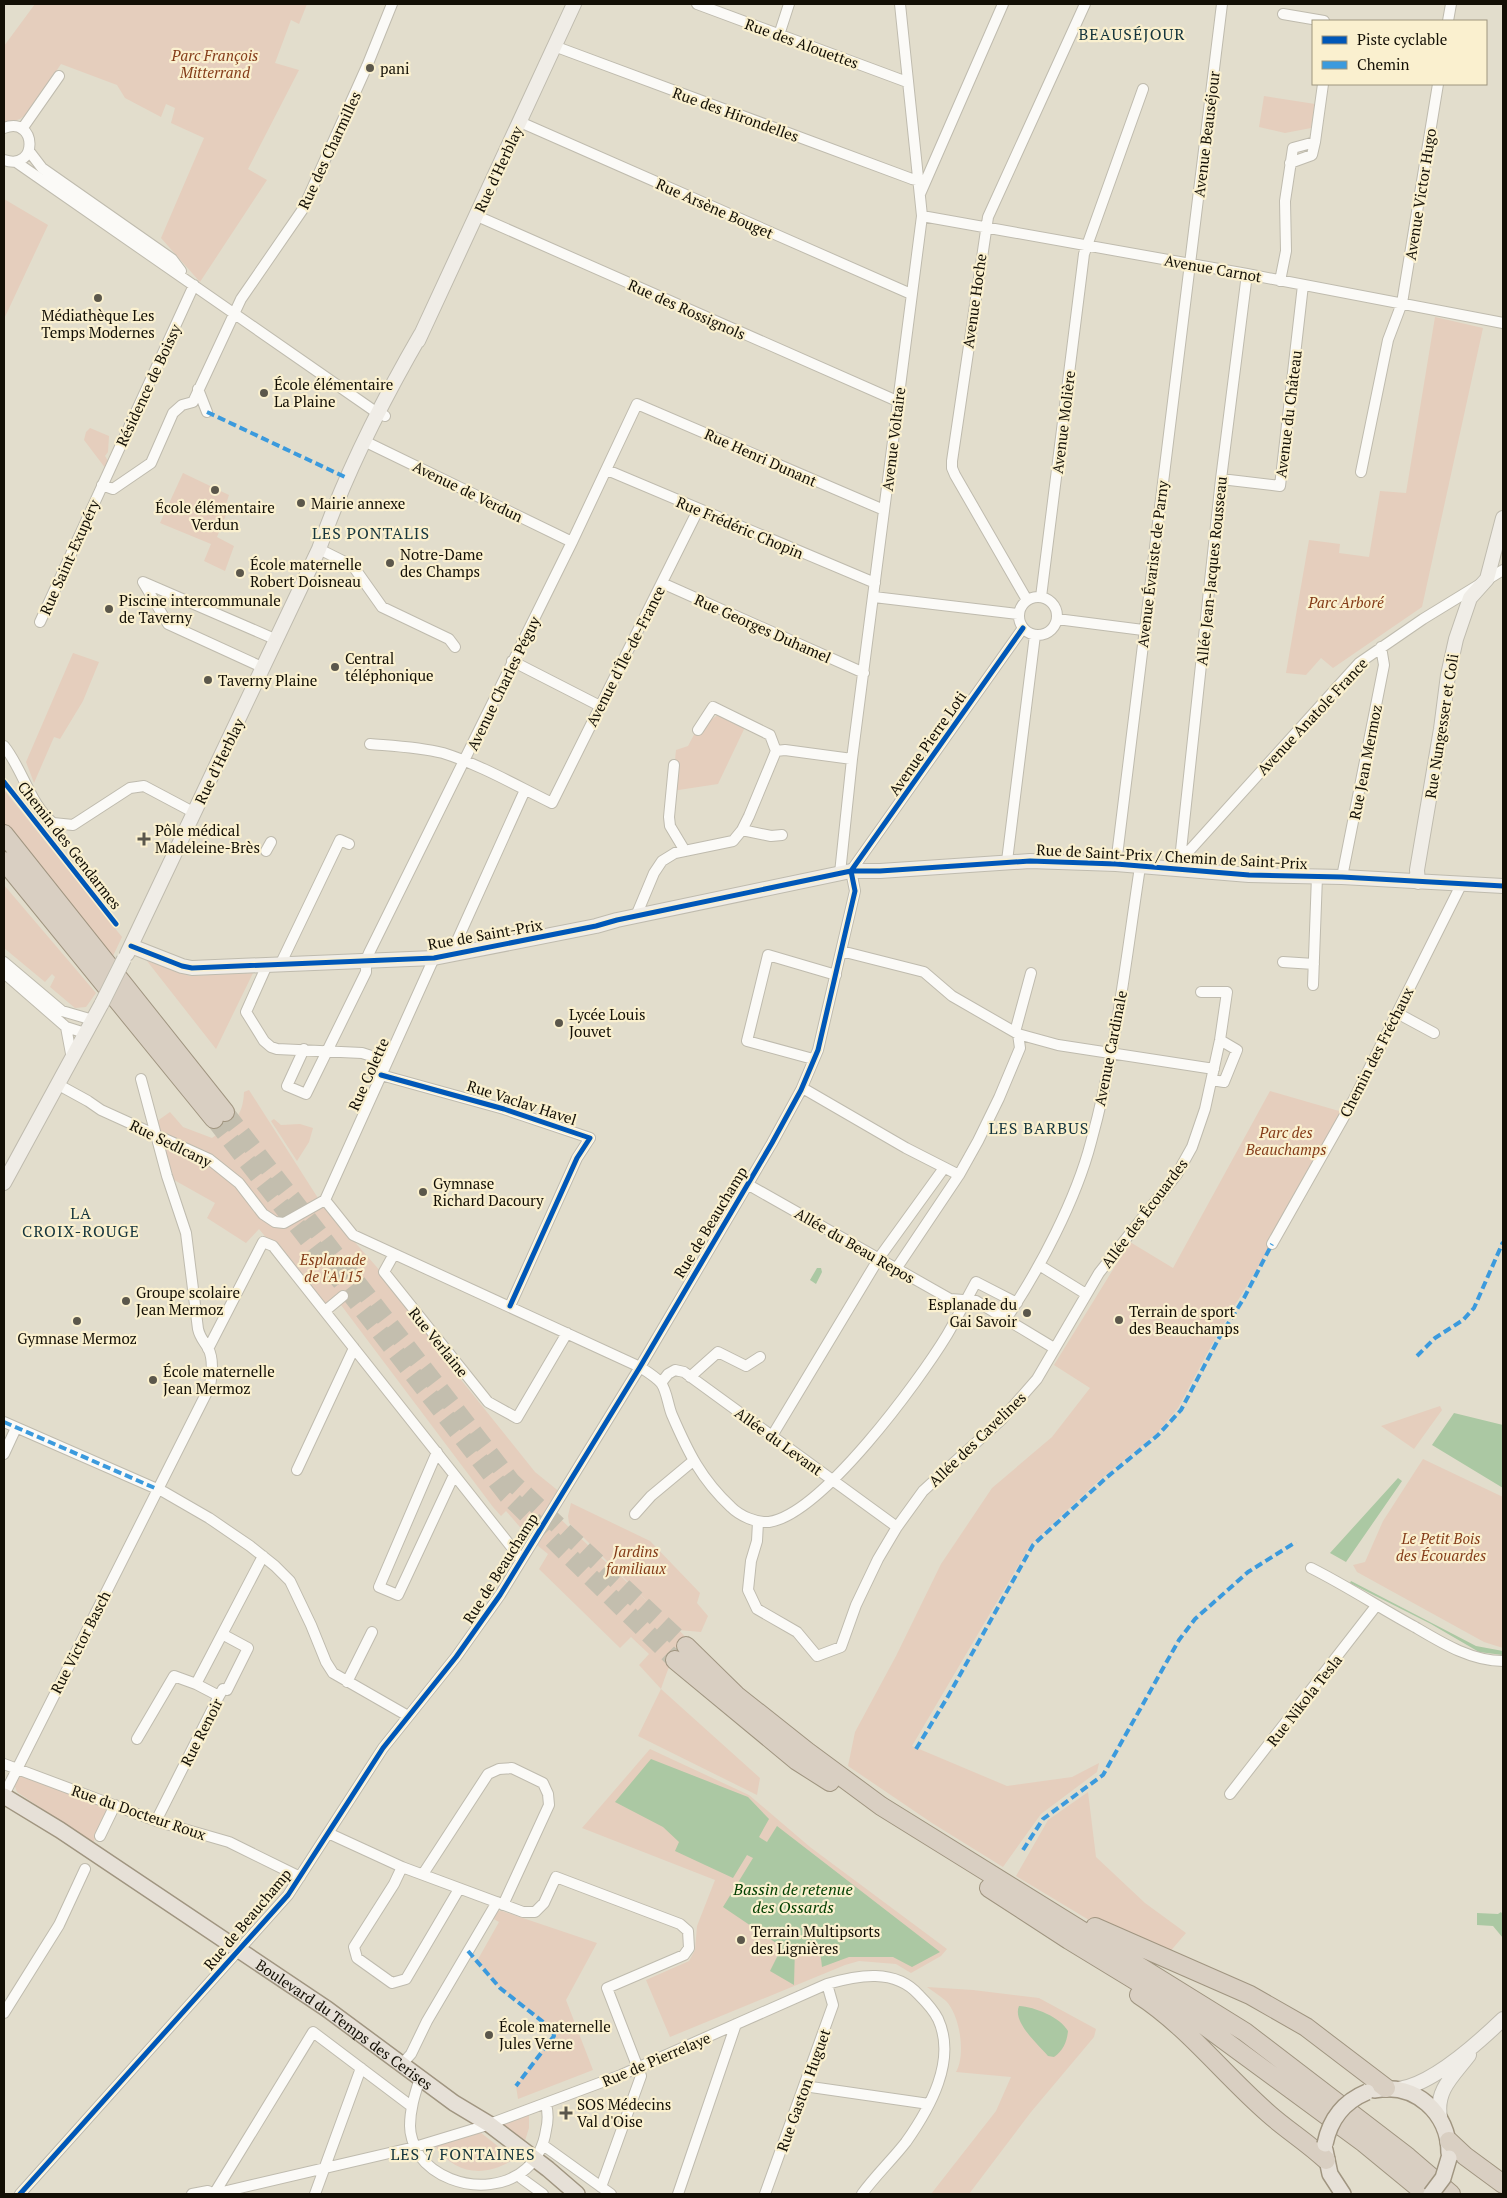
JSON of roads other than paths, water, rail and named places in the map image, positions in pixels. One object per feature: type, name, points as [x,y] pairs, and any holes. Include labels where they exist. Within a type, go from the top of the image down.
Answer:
[{"type":"highway","points":[[4,834],[220,1116],[4,862]]},
{"type":"highway","points":[[686,1646],[736,1696],[815,1758],[881,1806],[1245,2032],[1401,2151],[1451,2194]]},
{"type":"highway","points":[[675,1660],[797,1761],[1069,1940],[1179,2007],[1364,2142],[1426,2194]]},
{"type":"highway","points":[[1031,1900],[1250,1995],[1306,2027],[1392,2089]]},
{"type":"highway","points":[[1069,1940],[1091,1964],[1150,2002],[1269,2114],[1325,2152]]},
{"type":"highway","points":[[1449,2150],[1465,2156],[1503,2184]]},
{"type":"main road","name":"Boulevard du Temps des Cerises","points":[[5,1792],[327,2009],[575,2194]]},
{"type":"main road","points":[[1343,2194],[1332,2179],[1325,2152],[1332,2121],[1341,2109],[1353,2099],[1367,2092],[1392,2089],[1422,2099],[1440,2117],[1449,2150],[1443,2178],[1431,2194]]},
{"type":"main road","points":[[1330,2194],[1332,2179]]},
{"type":"street","name":"Rue des Charmilles","points":[[234,314],[241,299],[303,209],[367,66],[392,4]]},
{"type":"street","name":"Rue d'Herblay","points":[[4,1183],[93,1020],[133,941],[193,812],[277,640],[319,549],[340,494],[368,443],[421,334],[574,4]]},
{"type":"street","name":"Rue des Alouettes","points":[[697,4],[907,82]]},
{"type":"street","points":[[779,35],[789,4]]},
{"type":"street","name":"Avenue Voltaire","points":[[846,872],[852,759],[922,216],[900,4]]},
{"type":"street","points":[[919,195],[1003,4]]},
{"type":"street","name":"Avenue Hoche","points":[[1027,600],[952,468],[988,217],[1085,4]]},
{"type":"street","name":"Avenue Beauséjour","points":[[1190,264],[1222,4]]},
{"type":"street","points":[[1448,20],[1451,4]]},
{"type":"street","points":[[1283,14],[1318,20]]},
{"type":"street","name":"Rue des Hirondelles","points":[[554,46],[917,180]]},
{"type":"street","points":[[22,129],[59,76]]},
{"type":"street","points":[[1280,281],[1286,251],[1285,201],[1293,148],[1315,142],[1322,85]]},
{"type":"street","name":"Avenue Victor Hugo","points":[[1361,472],[1388,340],[1402,303],[1438,85]]},
{"type":"street","name":"Avenue Molière","points":[[1041,597],[1084,254],[1143,89]]},
{"type":"street","name":"Rue Arsène Bouget","points":[[520,122],[911,294]]},
{"type":"street","points":[[4,128],[13,126],[22,129],[30,139],[29,150],[26,156],[16,162]]},
{"type":"street","points":[[29,150],[42,168],[172,259],[191,282]]},
{"type":"street","points":[[4,161],[16,162],[191,282],[234,314],[382,414]]},
{"type":"street","name":"Rue des Rossignols","points":[[477,216],[897,401]]},
{"type":"street","name":"Avenue Carnot","points":[[922,216],[1086,247],[1247,274],[1503,323]]},
{"type":"street","name":"Avenue Évariste de Parny","points":[[1116,864],[1143,630],[1190,264]]},
{"type":"street","name":"Allée Jean-Jacques Rousseau","points":[[1180,865],[1221,479],[1247,274]]},
{"type":"street","name":"Résidence de Boissy","points":[[102,485],[191,282]]},
{"type":"street","name":"Avenue du Château","points":[[1221,479],[1280,486],[1303,285]]},
{"type":"street","points":[[198,389],[206,412],[196,407],[193,402],[198,389],[234,314]]},
{"type":"street","name":"Rue Saint-Exupéry","points":[[40,622],[102,485],[113,489],[151,463],[173,413],[182,405],[193,402]]},
{"type":"street","name":"Rue Henri Dunant","points":[[637,404],[884,510]]},
{"type":"street","name":"Avenue Charles Péguy","points":[[304,1049],[287,1086],[306,1094],[366,972],[366,960],[572,542],[637,404]]},
{"type":"street","name":"Avenue de Verdun","points":[[368,443],[572,542]]},
{"type":"street","name":"Rue Frédéric Chopin","points":[[607,470],[698,510],[875,583]]},
{"type":"street","name":"Avenue d'Île-de-France","points":[[525,790],[552,802],[698,510]]},
{"type":"street","points":[[1487,579],[1503,518]]},
{"type":"street","points":[[319,549],[353,566],[382,607],[449,639],[455,647]]},
{"type":"street","name":"Avenue Anatole France","points":[[1180,865],[1359,663],[1381,647],[1503,570]]},
{"type":"street","name":"Rue Nungesser et Coli","points":[[1418,882],[1417,870],[1456,639],[1470,598],[1487,579]]},
{"type":"street","points":[[264,668],[168,624],[143,582],[277,640]]},
{"type":"street","name":"Rue Georges Duhamel","points":[[662,583],[864,673]]},
{"type":"street","points":[[874,597],[1018,614]]},
{"type":"street","points":[[1041,597],[1047,599],[1055,607],[1057,619],[1052,630],[1041,635],[1035,635],[1022,628],[1018,614],[1022,604],[1027,600],[1041,597]]},
{"type":"street","points":[[1057,619],[1143,630]]},
{"type":"street","name":"Avenue Pierre Loti","points":[[846,872],[1022,628]]},
{"type":"street","points":[[1007,861],[1035,635]]},
{"type":"street","name":"Rue Jean Mermoz","points":[[1342,877],[1384,665],[1381,647]]},
{"type":"street","points":[[512,661],[600,706]]},
{"type":"street","points":[[636,916],[654,873],[662,861],[676,853],[733,841],[742,830],[776,751],[770,735],[713,706],[698,730]]},
{"type":"street","points":[[370,744],[412,747],[442,753],[464,761],[525,790],[451,954]]},
{"type":"street","points":[[4,746],[39,807],[53,823],[73,826],[130,788],[144,786],[193,812]]},
{"type":"street","points":[[776,751],[785,750],[852,759]]},
{"type":"street","points":[[674,765],[668,817],[670,826],[685,851]]},
{"type":"street","points":[[742,830],[771,836],[782,835]]},
{"type":"street","points":[[349,844],[340,840],[274,965],[246,1012],[264,1041],[270,1047],[362,1053],[387,1061]]},
{"type":"street","name":"Rue de Saint-Prix / Chemin de Saint-Prix","points":[[846,872],[1007,861],[1140,866],[1180,865],[1249,875],[1342,877],[1503,886]]},
{"type":"street","name":"Avenue Cardinale","points":[[1006,1319],[1039,1265],[1070,1200],[1091,1144],[1112,1054],[1140,866]]},
{"type":"street","name":"Rue de Saint-Prix","points":[[133,941],[182,966],[197,968],[434,958],[596,926],[846,872]]},
{"type":"street","name":"Rue de Beauchamp","points":[[20,2194],[288,1895],[369,1769],[408,1716],[475,1632],[521,1560],[640,1367],[772,1143],[801,1090],[814,1059],[842,951],[855,890],[846,872]]},
{"type":"street","points":[[1313,985],[1318,876]]},
{"type":"street","name":"Chemin des Fréchaux","points":[[1272,1244],[1354,1099],[1461,885]]},
{"type":"street","points":[[842,951],[924,972],[952,996],[1016,1033],[1058,1045],[1214,1069]]},
{"type":"street","points":[[814,1059],[747,1041],[768,955],[812,966],[836,975]]},
{"type":"street","name":"Rue Colette","points":[[325,1200],[434,958]]},
{"type":"street","points":[[4,962],[62,1011],[93,1020]]},
{"type":"street","points":[[1282,962],[1314,964]]},
{"type":"street","points":[[896,1269],[959,1175],[978,1141],[1006,1081],[1020,1048],[1016,1033],[1031,972]]},
{"type":"street","points":[[4,973],[66,1027],[85,1033]]},
{"type":"street","name":"Allée des Écouardes","points":[[1054,1348],[1098,1273],[1177,1174],[1192,1147],[1205,1109],[1212,1080],[1227,992],[1200,992]]},
{"type":"street","points":[[1397,1013],[1434,1033]]},
{"type":"street","points":[[66,1027],[72,1059]]},
{"type":"street","points":[[1212,1080],[1224,1082],[1237,1050],[1220,1040]]},
{"type":"street","name":"Rue Vaclav Havel","points":[[381,1075],[504,1108],[590,1138],[580,1151],[510,1306]]},
{"type":"street","points":[[141,1079],[186,1233],[198,1329],[201,1340],[208,1349],[212,1361],[210,1386],[157,1489]]},
{"type":"street","name":"Rue Sedlcany","points":[[57,1084],[88,1100],[101,1110],[210,1159],[238,1183],[263,1214],[275,1222],[284,1223],[325,1200]]},
{"type":"street","points":[[801,1090],[806,1090],[959,1175]]},
{"type":"street","points":[[772,1436],[879,1258],[944,1168]]},
{"type":"street","name":"Allée du Beau Repos","points":[[747,1184],[950,1299],[964,1302],[976,1301],[1006,1319]]},
{"type":"street","points":[[325,1200],[353,1235],[640,1367],[661,1383],[671,1412],[693,1462],[705,1479],[732,1508],[758,1522],[770,1522],[794,1511],[813,1498],[886,1421],[947,1334],[976,1282],[1017,1303]]},
{"type":"street","points":[[208,1349],[263,1242],[273,1246],[521,1560]]},
{"type":"street","name":"Rue Verlaine","points":[[394,1254],[384,1272],[488,1402],[516,1418],[567,1333]]},
{"type":"street","points":[[1039,1265],[1086,1294]]},
{"type":"street","points":[[324,1311],[342,1296]]},
{"type":"street","points":[[1006,1319],[1054,1348]]},
{"type":"street","points":[[297,1470],[354,1348]]},
{"type":"street","name":"Allée des Cavelines","points":[[758,1522],[757,1540],[750,1560],[748,1590],[757,1610],[797,1632],[817,1656],[841,1646],[856,1605],[896,1527],[923,1491],[1002,1419],[1037,1378],[1054,1348]]},
{"type":"street","points":[[661,1383],[668,1374],[675,1370],[690,1376],[718,1352],[746,1366],[760,1357]]},
{"type":"street","name":"Allée du Levant","points":[[690,1376],[896,1527]]},
{"type":"street","points":[[4,1422],[157,1489],[209,1518],[263,1556],[290,1581],[330,1669],[347,1682],[408,1716]]},
{"type":"street","points":[[4,1454],[16,1428]]},
{"type":"street","points":[[436,1452],[379,1587],[398,1595],[454,1475]]},
{"type":"street","points":[[635,1514],[651,1496],[693,1462]]},
{"type":"street","name":"Rue Victor Basch","points":[[5,1792],[157,1489]]},
{"type":"street","points":[[196,1684],[263,1556]]},
{"type":"street","points":[[1311,1568],[1338,1581],[1376,1606],[1450,1648],[1475,1657],[1503,1662]]},
{"type":"street","name":"Rue Nikola Tesla","points":[[1230,1794],[1376,1606]]},
{"type":"street","points":[[347,1682],[372,1632]]},
{"type":"street","name":"Rue Renoir","points":[[156,1821],[222,1689],[227,1690],[248,1648],[222,1634]]},
{"type":"street","points":[[137,1738],[174,1676],[196,1684],[219,1696]]},
{"type":"street","name":"Rue du Docteur Roux","points":[[4,1764],[115,1804],[156,1821],[229,1842],[300,1877]]},
{"type":"street","points":[[402,2064],[411,2054],[427,2021],[500,1903],[549,1805],[548,1794],[543,1783],[512,1768],[499,1769],[488,1774],[423,1874]]},
{"type":"street","points":[[100,1836],[115,1804]]},
{"type":"street","points":[[328,1833],[402,1867],[523,1912],[535,1912],[544,1904],[556,1877],[680,1924],[688,1931],[689,1948],[684,1955],[607,1988],[641,2076],[601,2187]]},
{"type":"street","points":[[402,1867],[394,1884],[354,1947],[357,1958],[392,1983],[406,1979],[459,1889]]},
{"type":"street","points":[[4,2013],[59,1924],[86,1869]]},
{"type":"street","name":"Rue de Pierrelaye","points":[[192,2194],[208,2191],[214,2194],[415,2147],[484,2126],[639,2068],[827,1984],[854,1976],[882,1976],[897,1980],[912,1987],[933,2010],[944,2042],[945,2055],[938,2080],[928,2104]]},
{"type":"street","name":"Rue Gaston Huguet","points":[[765,2194],[833,2005],[827,1984]]},
{"type":"street","points":[[1392,2089],[1423,2081],[1479,2042],[1503,2019]]},
{"type":"street","points":[[678,2194],[736,2024]]},
{"type":"street","points":[[214,2194],[313,2032],[411,2106]]},
{"type":"street","points":[[1440,2117],[1438,2101],[1441,2092],[1479,2042]]},
{"type":"street","points":[[315,2194],[362,2068]]},
{"type":"street","points":[[420,2078],[411,2106],[410,2128],[415,2147],[430,2172],[447,2184],[474,2193],[501,2188],[521,2178],[534,2163],[543,2145],[547,2125],[546,2104]]},
{"type":"street","points":[[804,2086],[928,2104],[905,2143],[862,2194]]},
{"type":"street","points":[[543,2145],[611,2194]]},
{"type":"street","points":[[521,2178],[543,2194]]},
{"type":"water","points":[[817,1268],[821,1268],[822,1272],[816,1284],[810,1280]]},
{"type":"water","points":[[1454,1413],[1503,1425],[1503,1488],[1432,1445]]},
{"type":"water","points":[[1398,1478],[1402,1481],[1346,1562],[1330,1553]]},
{"type":"water","points":[[1351,1581],[1476,1646],[1503,1651],[1503,1655],[1479,1652],[1431,1624],[1350,1583]]},
{"type":"water","name":"Bassin de retenue des Ossards","points":[[651,1759],[748,1797],[769,1819],[759,1837],[767,1842],[777,1826],[940,1952],[912,1967],[893,1957],[849,1957],[822,1967],[820,1950],[795,1947],[794,1985],[770,1971],[782,1947],[723,1907],[753,1858],[747,1855],[733,1878],[675,1851],[679,1842],[663,1827],[615,1802]]},
{"type":"water","points":[[1501,1912],[1503,1915],[1503,1938],[1493,1926],[1477,1925],[1477,1913],[1498,1914]]},
{"type":"water","points":[[1019,2006],[1032,2008],[1053,2017],[1068,2031],[1064,2046],[1054,2057],[1048,2056],[1022,2026],[1019,2019]]},
{"type":"tunnel","points":[[225,1112],[511,1481],[686,1646]]},
{"type":"tunnel","points":[[214,1119],[507,1495],[675,1660]]},
{"type":"place","name":"pani","points":[[370,68]]},
{"type":"place","name":"Médiathèque Les Temps Modernes","points":[[98,298]]},
{"type":"place","name":"École élémentaire La Plaine","points":[[264,393]]},
{"type":"place","name":"École élémentaire Verdun","points":[[215,490]]},
{"type":"place","name":"Mairie annexe","points":[[301,503]]},
{"type":"place","name":"Notre-Dame des Champs","points":[[390,563]]},
{"type":"place","name":"École maternelle Robert Doisneau","points":[[240,573]]},
{"type":"place","name":"Piscine intercommunale de Taverny","points":[[109,609]]},
{"type":"place","name":"Central téléphonique","points":[[335,667]]},
{"type":"place","name":"Taverny Plaine","points":[[208,680]]},
{"type":"place","name":"Pôle médical Madeleine-Brès","points":[[144,839]]},
{"type":"place","name":"Lycée Louis Jouvet","points":[[559,1023]]},
{"type":"place","name":"Gymnase Richard Dacoury","points":[[423,1192]]},
{"type":"place","name":"Groupe scolaire Jean Mermoz","points":[[126,1301]]},
{"type":"place","name":"Esplanade du Gai Savoir","points":[[1027,1313]]},
{"type":"place","name":"Terrain de sport des Beauchamps","points":[[1119,1320]]},
{"type":"place","name":"Gymnase Mermoz","points":[[77,1321]]},
{"type":"place","name":"École maternelle Jean Mermoz","points":[[153,1380]]},
{"type":"place","name":"Terrain Multipsorts des Lignières","points":[[741,1940]]},
{"type":"place","name":"École maternelle Jules Verne","points":[[489,2035]]},
{"type":"place","name":"SOS Médecins Val d'Oise","points":[[566,2113]]},
{"type":"district","name":"BEAUSÉJOUR","points":[[1132,34]]},
{"type":"district","name":"LES PONTALIS","points":[[371,533]]},
{"type":"district","name":"LES BARBUS","points":[[1039,1128]]},
{"type":"district","name":"LA CROIX-ROUGE","points":[[81,1222]]},
{"type":"district","name":"LES 7 FONTAINES","points":[[463,2154]]},
{"type":"park label","name":"Parc François Mitterrand","points":[[215,64]]},
{"type":"park label","name":"Parc Arboré","points":[[1346,602]]},
{"type":"park label","name":"Parc des Beauchamps","points":[[1286,1140]]},
{"type":"park label","name":"Esplanade de l'A115","points":[[333,1268]]},
{"type":"park label","name":"Le Petit Bois des Écouardes","points":[[1441,1546]]},
{"type":"park label","name":"Jardins familiaux","points":[[636,1560]]}]
